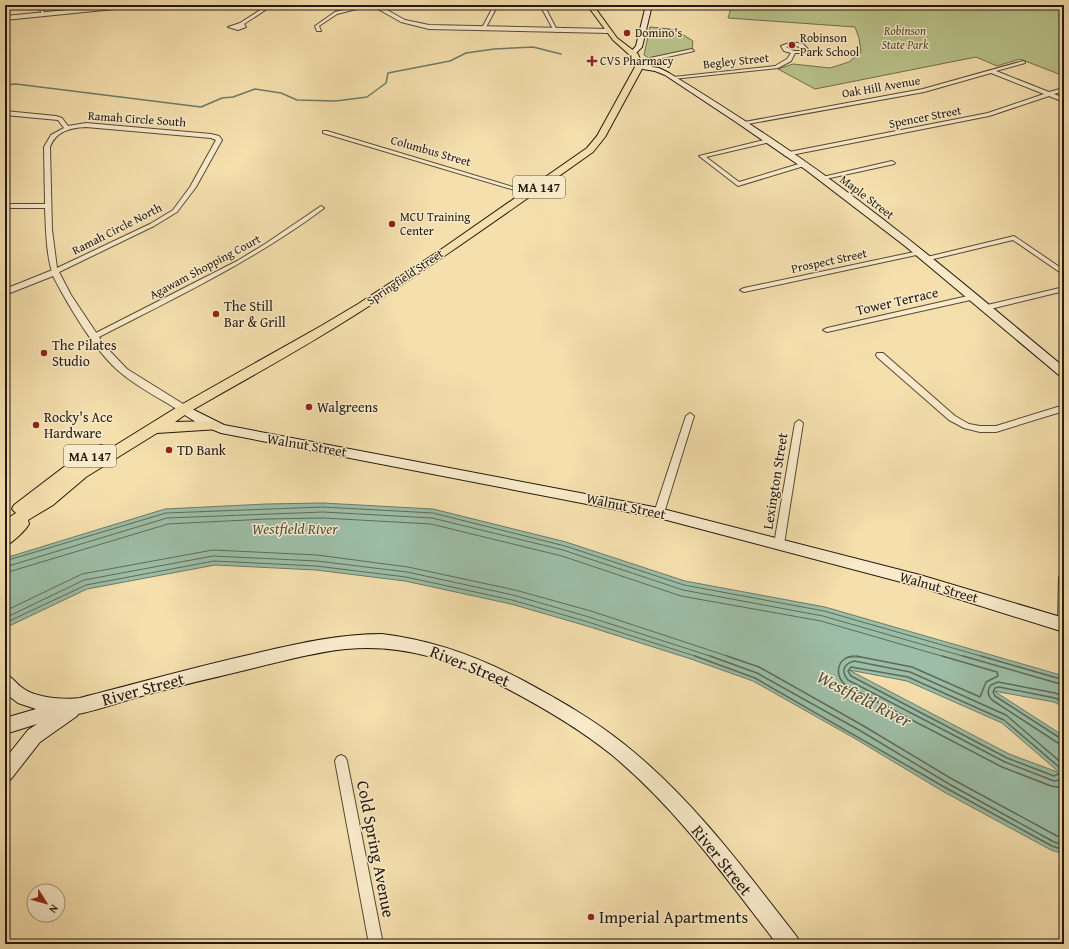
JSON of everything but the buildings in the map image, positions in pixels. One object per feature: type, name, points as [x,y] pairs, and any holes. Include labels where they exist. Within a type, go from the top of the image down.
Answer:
[{"type":"main road","points":[[590,5],[615,39],[633,53],[638,61],[639,67]]},
{"type":"main road","points":[[633,53],[639,48],[649,5]]},
{"type":"main road","name":"Maple Street","points":[[639,67],[663,71],[742,123],[821,178],[864,209],[1064,373]]},
{"type":"main road","name":"Springfield Street","points":[[5,527],[48,501],[81,473],[167,422],[184,409],[325,329],[362,306],[530,192],[596,145],[622,102],[639,67]]},
{"type":"main road","name":"Springfield Street","points":[[5,518],[33,499],[82,461],[162,416],[184,409]]},
{"type":"main road","name":"Walnut Street","points":[[184,409],[193,416],[214,426],[659,513],[920,581],[1063,625]]},
{"type":"main road","points":[[146,434],[169,427],[214,426]]},
{"type":"main road","name":"MA 147","points":[[5,540],[14,530],[48,501]]},
{"type":"main road","name":"River Street","points":[[5,726],[178,678],[308,649],[347,642],[390,642],[417,646],[446,653],[494,673],[544,700],[590,728],[626,756],[656,783],[675,804],[729,867],[790,944]]},
{"type":"main road","points":[[5,681],[19,696],[38,702],[75,706]]},
{"type":"main road","points":[[5,773],[34,736],[75,706]]},
{"type":"street","points":[[40,5],[43,13]]},
{"type":"street","points":[[5,18],[134,5]]},
{"type":"street","points":[[241,24],[271,5]]},
{"type":"street","points":[[319,30],[317,26],[336,13],[370,5]]},
{"type":"street","points":[[374,5],[395,18],[413,24],[439,28],[609,32]]},
{"type":"street","points":[[483,29],[496,5]]},
{"type":"street","points":[[542,5],[556,31]]},
{"type":"street","points":[[696,5],[702,7],[708,7],[709,5]]},
{"type":"street","points":[[649,68],[652,59],[692,50]]},
{"type":"street","name":"Begley Street","points":[[673,78],[776,67],[789,60],[794,52]]},
{"type":"street","name":"Oak Hill Avenue","points":[[742,123],[924,90],[1023,62]]},
{"type":"street","points":[[991,71],[1064,100]]},
{"type":"street","name":"Spencer Street","points":[[786,154],[979,116],[1006,109],[1064,89]]},
{"type":"street","points":[[5,113],[56,118],[60,119],[67,128]]},
{"type":"street","name":"Ramah Circle South","points":[[55,272],[53,265],[48,206],[47,147],[49,140],[53,135],[67,128],[86,125],[217,137]]},
{"type":"street","name":"Columbus Street","points":[[325,132],[530,192]]},
{"type":"street","name":"Ramah Circle North","points":[[55,272],[152,225],[175,210],[182,203],[217,145],[219,140],[217,137]]},
{"type":"street","points":[[768,141],[702,156],[738,184],[802,165]]},
{"type":"street","points":[[821,178],[892,163]]},
{"type":"street","points":[[5,206],[48,206]]},
{"type":"street","name":"Agawam Shopping Court","points":[[94,336],[250,257],[281,238],[321,208]]},
{"type":"street","name":"Prospect Street","points":[[744,290],[1014,238],[1064,273]]},
{"type":"street","points":[[5,292],[55,272],[102,348],[124,371],[184,409]]},
{"type":"street","points":[[986,308],[1064,289]]},
{"type":"street","name":"Tower Terrace","points":[[827,330],[972,297]]},
{"type":"street","points":[[880,355],[952,418],[967,426],[980,429],[996,429],[1064,408]]},
{"type":"street","points":[[659,513],[690,416]]},
{"type":"street","name":"Lexington Street","points":[[779,544],[799,423]]},
{"type":"street","points":[[1063,625],[1064,578]]},
{"type":"street","name":"Cold Spring Avenue","points":[[341,761],[376,944]]},
{"type":"green space","name":"Robinson State Park","points":[[732,5],[1064,5],[1064,76],[1020,59],[997,66],[976,57],[815,89],[778,69],[793,64],[830,68],[849,62],[861,52],[859,38],[855,27],[728,18]]},
{"type":"green space","points":[[650,27],[670,29],[679,32],[693,41],[692,50],[650,59],[644,55]]},
{"type":"water","name":"Westfield River","points":[[323,503],[433,509],[566,542],[685,581],[825,607],[1064,676],[1064,707],[1054,702],[994,691],[1064,736],[1064,854],[1051,850],[944,792],[854,738],[753,681],[691,659],[511,604],[405,581],[316,570],[215,565],[87,589],[5,628],[5,558],[165,509]],"holes":[[[849,670],[907,681],[1002,723],[1060,773],[1009,754]]]},
{"type":"waterway","points":[[5,85],[16,84],[201,107],[222,98],[233,97],[255,89],[281,93],[297,100],[336,101],[367,97],[386,83],[388,73],[450,61],[466,53],[494,49],[533,47],[561,54]]},
{"type":"place","name":"Domino's","points":[[627,33]]},
{"type":"place","name":"Robinson Park School","points":[[792,45]]},
{"type":"place","name":"CVS Pharmacy","points":[[592,61]]},
{"type":"place","name":"MCU Training Center","points":[[392,224]]},
{"type":"place","name":"The Still Bar & Grill","points":[[216,314]]},
{"type":"place","name":"The Pilates Studio","points":[[44,353]]},
{"type":"place","name":"Walgreens","points":[[309,407]]},
{"type":"place","name":"Rocky's Ace Hardware","points":[[36,425]]},
{"type":"place","name":"TD Bank","points":[[169,450]]},
{"type":"place","name":"Imperial Apartments","points":[[591,917]]}]
